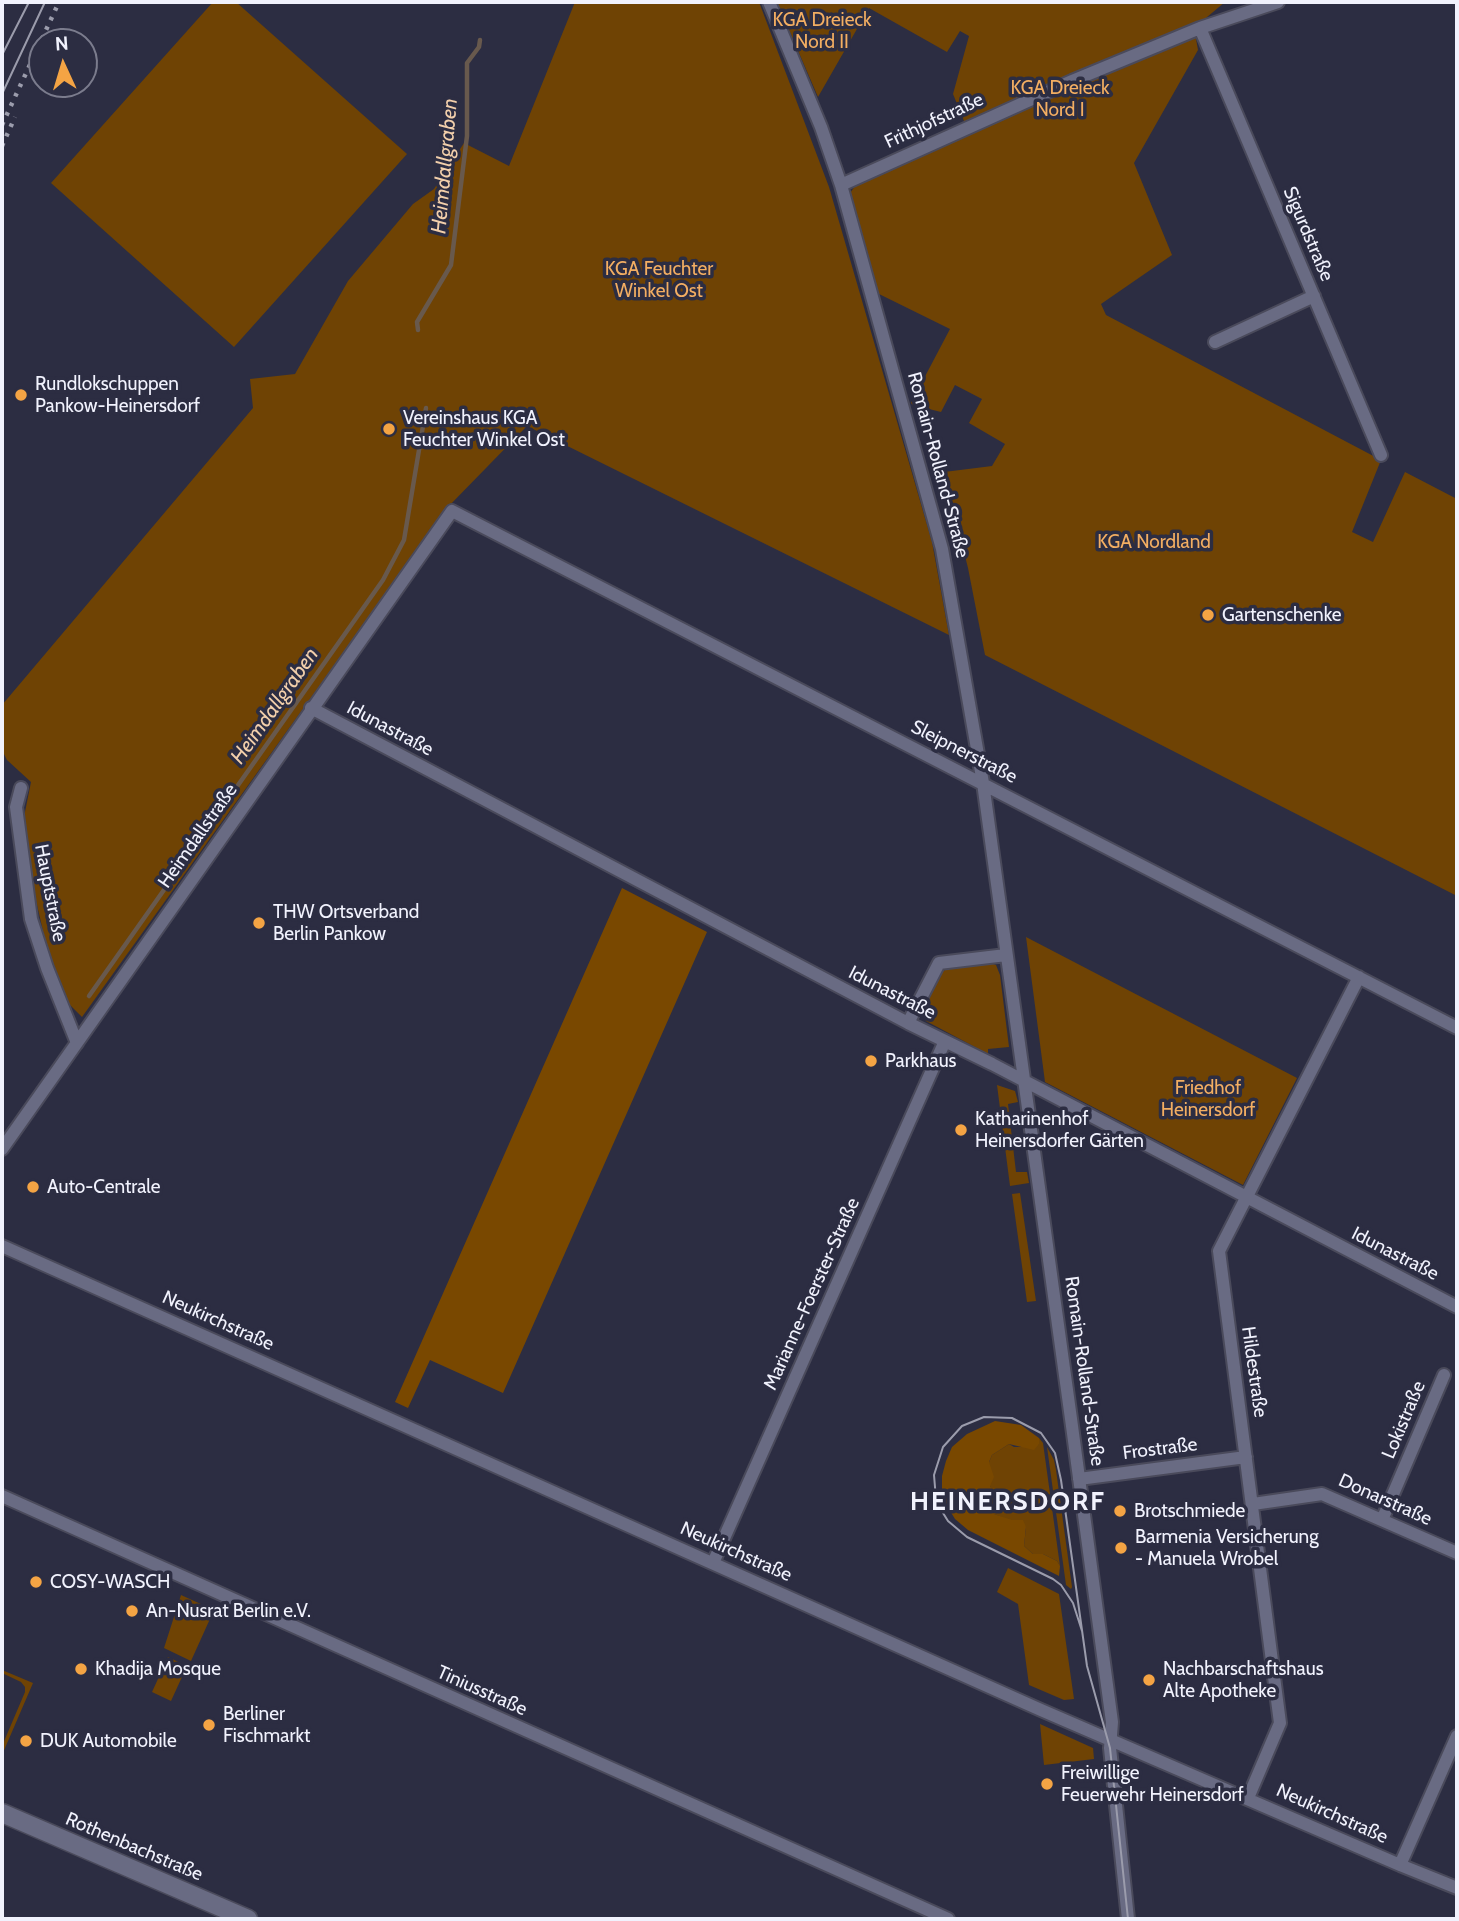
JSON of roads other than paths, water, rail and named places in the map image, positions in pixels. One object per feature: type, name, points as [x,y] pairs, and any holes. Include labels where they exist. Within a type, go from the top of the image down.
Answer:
[{"type":"main road","name":"Rothenbachstraße","points":[[2,1813],[248,1919]]},
{"type":"street","name":"Romain-Rolland-Straße","points":[[769,2],[821,127],[841,185],[942,549],[983,783],[1112,1722],[1110,1738],[1128,1919]]},
{"type":"street","name":"Frithjofstraße","points":[[841,185],[1072,80],[1200,28],[1278,2]]},
{"type":"street","name":"Sigurdstraße","points":[[1200,28],[1381,455]]},
{"type":"street","points":[[1215,342],[1314,296]]},
{"type":"street","name":"Sleipnerstraße","points":[[452,511],[1457,1028]]},
{"type":"street","name":"Heimdallstraße","points":[[2,1149],[452,511]]},
{"type":"street","name":"Idunastraße","points":[[311,708],[908,1024],[1024,1081],[1457,1307]]},
{"type":"street","name":"Hauptstraße","points":[[22,788],[16,807],[31,919],[77,1043]]},
{"type":"street","points":[[908,1024],[939,963],[1006,954]]},
{"type":"street","name":"Hildestraße","points":[[1248,1798],[1280,1723],[1219,1251],[1359,977]]},
{"type":"street","name":"Marianne-Foerster-Straße","points":[[713,1563],[945,1041]]},
{"type":"street","name":"Neukirchstraße","points":[[2,1246],[1041,1710],[1457,1888]]},
{"type":"street","name":"Lokistraße","points":[[1382,1520],[1444,1375]]},
{"type":"street","name":"Frostraße","points":[[1079,1479],[1246,1457]]},
{"type":"street","name":"Donarstraße","points":[[1253,1504],[1322,1494],[1457,1553]]},
{"type":"street","name":"Tiniusstraße","points":[[2,1496],[948,1919]]},
{"type":"street","points":[[1400,1865],[1457,1736]]},
{"type":"waterway","name":"Heimdallgraben","points":[[418,330],[417,322],[451,265],[467,136],[467,63],[479,47],[480,40]]},
{"type":"waterway","name":"Heimdallgraben","points":[[89,996],[383,580],[404,540],[426,408]]},
{"type":"tram line","points":[[2,55],[29,2]]},
{"type":"tram line","points":[[2,94],[45,2]]},
{"type":"tram line","points":[[1082,1631],[1073,1603],[1061,1585],[967,1537],[948,1521],[943,1513],[936,1499],[934,1475],[943,1447],[962,1426],[984,1417],[1012,1418],[1041,1433],[1055,1453],[1061,1480],[1087,1666],[1110,1748],[1128,1919]]},
{"type":"railway","points":[[2,125],[59,2]]},
{"type":"railway","points":[[2,146],[15,117]]},
{"type":"place","name":"Rundlokschuppen Pankow-Heinersdorf","points":[[21,395]]},
{"type":"place","name":"Vereinshaus KGA Feuchter Winkel Ost","points":[[389,429]]},
{"type":"place","name":"Gartenschenke","points":[[1208,615]]},
{"type":"place","name":"THW Ortsverband Berlin Pankow","points":[[259,923]]},
{"type":"place","name":"Parkhaus","points":[[871,1061]]},
{"type":"place","name":"Katharinenhof Heinersdorfer Gärten","points":[[961,1130]]},
{"type":"place","name":"Auto-Centrale","points":[[33,1187]]},
{"type":"place","name":"Brotschmiede","points":[[1120,1511]]},
{"type":"place","name":"Barmenia Versicherung - Manuela Wrobel","points":[[1121,1548]]},
{"type":"place","name":"COSY-WASCH","points":[[36,1582]]},
{"type":"place","name":"An-Nusrat Berlin e.V.","points":[[132,1611]]},
{"type":"place","name":"Khadija Mosque","points":[[81,1669]]},
{"type":"place","name":"Nachbarschaftshaus Alte Apotheke","points":[[1149,1680]]},
{"type":"place","name":"Berliner Fischmarkt","points":[[209,1725]]},
{"type":"place","name":"DUK Automobile","points":[[26,1741]]},
{"type":"place","name":"Freiwillige Feuerwehr Heinersdorf","points":[[1047,1784]]},
{"type":"district","name":"HEINERSDORF","points":[[1008,1502]]},
{"type":"park label","name":"KGA Dreieck Nord II","points":[[822,31]]},
{"type":"park label","name":"KGA Dreieck Nord I","points":[[1060,99]]},
{"type":"park label","name":"KGA Feuchter Winkel Ost","points":[[659,280]]},
{"type":"park label","name":"KGA Nordland","points":[[1154,542]]},
{"type":"park label","name":"Friedhof Heinersdorf","points":[[1208,1099]]}]
